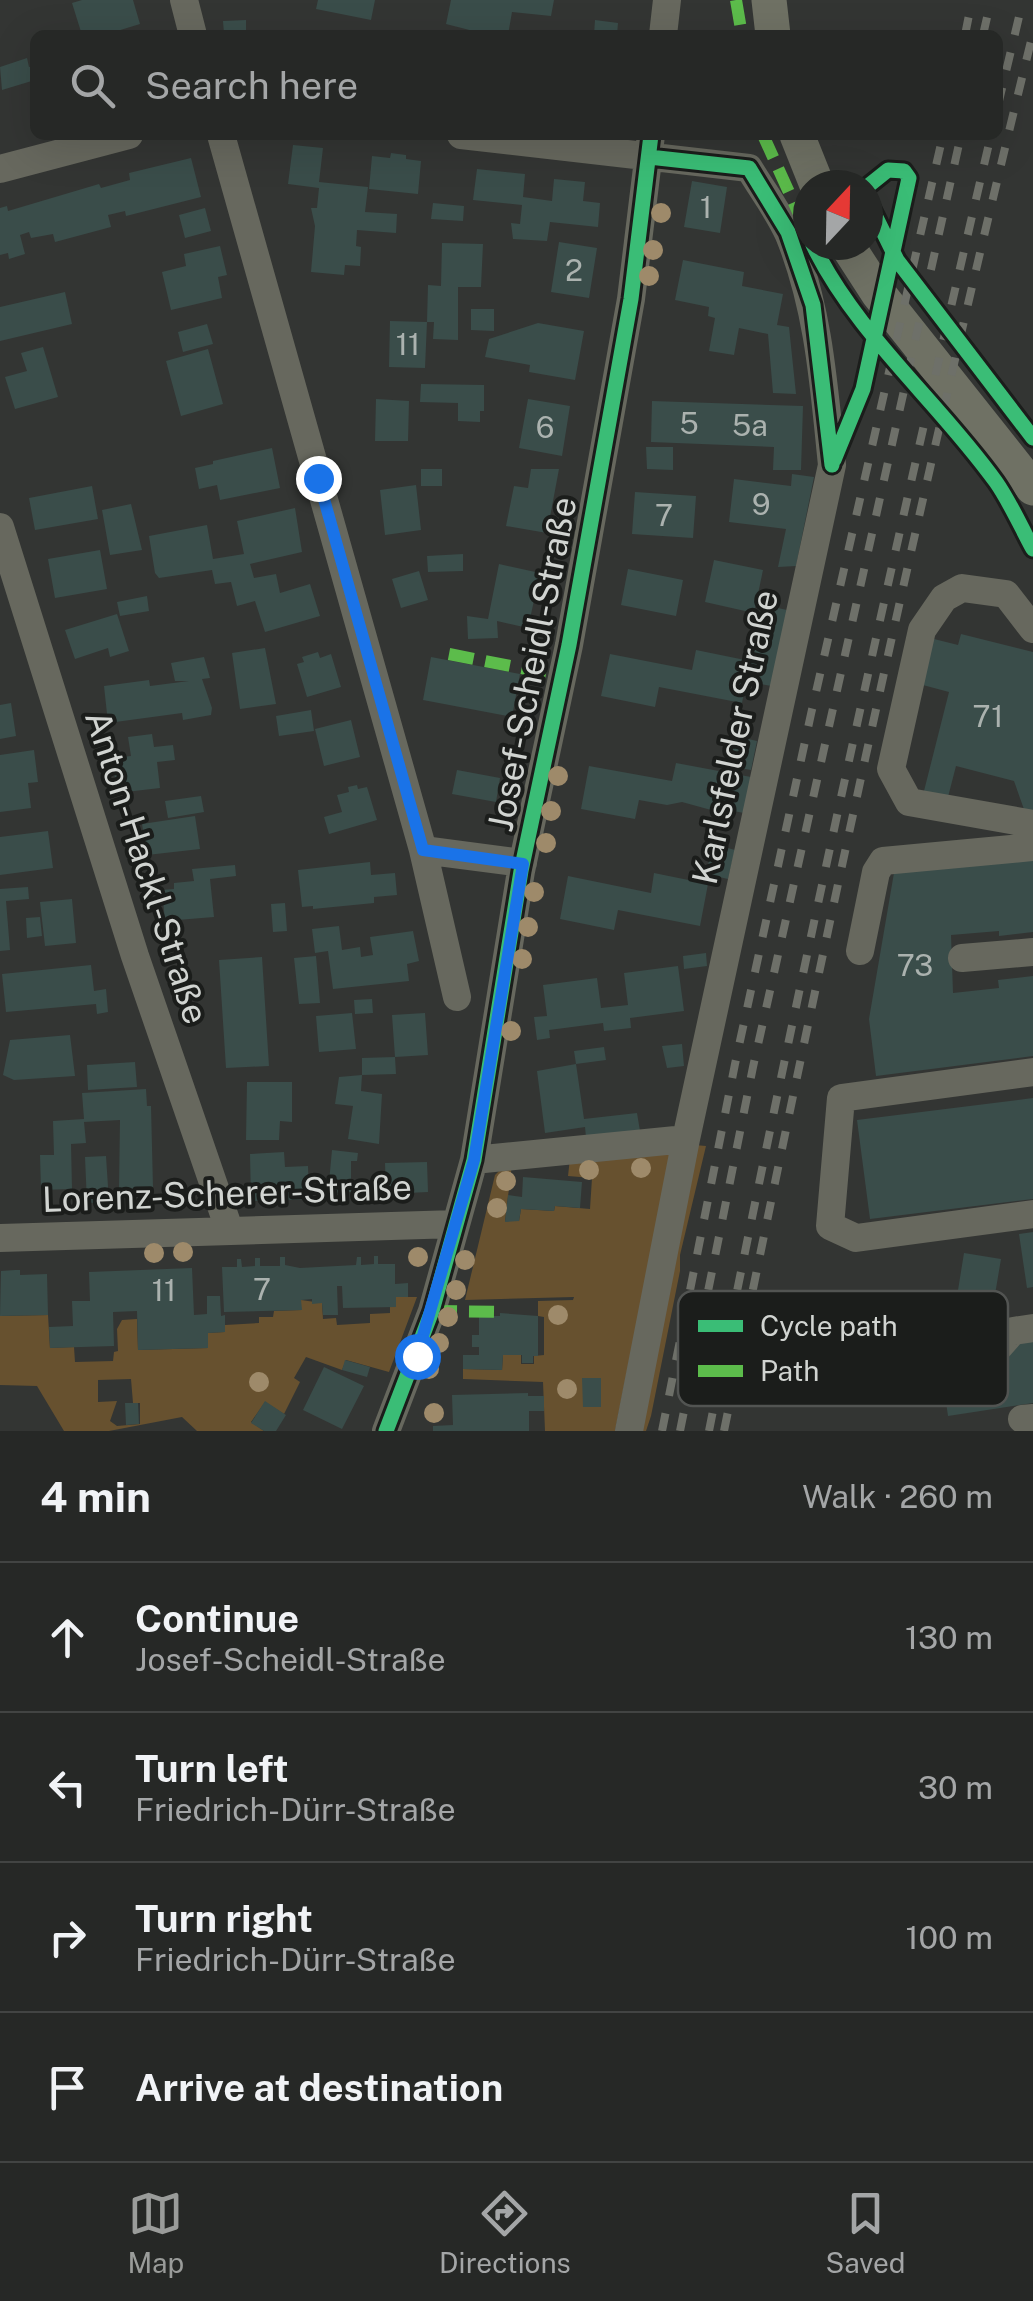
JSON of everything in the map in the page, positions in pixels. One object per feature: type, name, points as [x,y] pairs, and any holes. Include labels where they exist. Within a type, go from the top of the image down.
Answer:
[{"type":"main road","points":[[769,0],[772,30]]},
{"type":"main road","points":[[799,140],[811,170]]},
{"type":"main road","points":[[857,260],[878,293],[1033,488]]},
{"type":"street","points":[[184,0],[193,30]]},
{"type":"street","points":[[664,30],[667,0]]},
{"type":"street","points":[[0,170],[110,140]]},
{"type":"street","points":[[223,140],[423,850],[458,997]]},
{"type":"street","points":[[546,140],[650,146]]},
{"type":"street","name":"Josef-Scheidl-Straße","points":[[386,1431],[417,1356],[474,1160],[523,864],[569,645],[624,337],[650,146]]},
{"type":"street","name":"Karlsfelder Straße","points":[[629,1431],[686,1138],[832,465],[813,305],[788,232],[749,168],[650,146]]},
{"type":"street","name":"Anton-Hackl-Straße","points":[[0,527],[135,956],[230,1229]]},
{"type":"street","points":[[1033,629],[1006,594],[962,588],[944,598],[922,630],[890,769],[909,802],[1033,824]]},
{"type":"street","points":[[860,951],[876,872],[883,861],[1033,847]]},
{"type":"street","points":[[423,850],[523,864]]},
{"type":"street","points":[[962,958],[1033,952]]},
{"type":"street","points":[[1033,1072],[841,1098],[830,1226],[856,1238],[1033,1214]]},
{"type":"street","points":[[474,1160],[686,1138]]},
{"type":"street","name":"Lorenz-Scherer-Straße","points":[[0,1238],[456,1224]]},
{"type":"street","points":[[1008,1337],[1013,1331],[1033,1328]]},
{"type":"shaded area","points":[[695,1145],[706,1146],[680,1255],[651,1416],[646,1431],[635,1431]]},
{"type":"shaded area","points":[[672,1148],[615,1431],[545,1431],[543,1382],[463,1379],[463,1369],[502,1370],[503,1355],[521,1355],[521,1364],[534,1364],[534,1356],[544,1355],[544,1317],[538,1316],[538,1301],[574,1297],[465,1300],[495,1175],[506,1164],[512,1164],[505,1221],[519,1221],[521,1209],[590,1209],[592,1178],[568,1176],[570,1158]]},
{"type":"shaded area","points":[[396,1297],[417,1297],[389,1372],[346,1360],[342,1370],[306,1357],[294,1378],[300,1382],[284,1414],[265,1402],[251,1422],[264,1431],[197,1431],[182,1417],[109,1431],[64,1431],[37,1386],[0,1385],[0,1316],[48,1315],[50,1348],[74,1347],[75,1362],[113,1361],[122,1320],[137,1319],[138,1350],[208,1348],[208,1333],[224,1332],[225,1325],[259,1323],[259,1317],[273,1317],[274,1311],[301,1310],[301,1300],[322,1303],[323,1319],[336,1318],[337,1325],[370,1323],[370,1314],[390,1313],[390,1307],[396,1307]],"holes":[[[131,1379],[133,1403],[140,1403],[140,1424],[117,1426],[110,1421],[117,1401],[98,1402],[98,1380]]]},
{"type":"building","points":[[133,0],[140,24],[120,30],[80,30],[72,3]]},
{"type":"building","points":[[318,0],[375,0],[371,20],[316,9]]},
{"type":"building","points":[[451,0],[554,0],[551,16],[512,12],[509,30],[469,30],[446,24]]},
{"type":"building","points":[[246,20],[246,30],[224,30],[223,21]]},
{"type":"building","points":[[595,20],[618,23],[617,30],[594,30]]},
{"type":"building","points":[[27,58],[30,82],[2,90],[0,67]]},
{"type":"building","points":[[293,145],[323,148],[319,182],[368,187],[365,212],[397,214],[396,233],[357,230],[360,266],[345,265],[344,275],[311,272],[315,226],[311,208],[317,208],[319,188],[288,184]]},
{"type":"building","points":[[391,153],[421,161],[418,194],[369,189],[372,156],[390,158]]},
{"type":"building","points":[[191,158],[201,197],[126,216],[125,211],[108,215],[111,227],[55,242],[53,234],[31,238],[29,232],[20,235],[25,254],[9,259],[8,253],[0,255],[0,208],[7,206],[8,211],[99,184],[101,188],[130,180],[129,173]]},
{"type":"building","points":[[477,169],[525,174],[523,197],[552,201],[554,179],[585,182],[583,201],[600,203],[598,227],[550,222],[547,241],[513,239],[511,223],[520,224],[522,205],[473,200]]},
{"type":"building","points":[[692,181],[727,187],[720,233],[684,227]]},
{"type":"building","points":[[433,203],[464,206],[463,221],[431,219]]},
{"type":"building","points":[[205,208],[211,231],[185,238],[179,215]]},
{"type":"building","points":[[559,242],[597,248],[589,298],[551,292]]},
{"type":"building","points":[[442,243],[483,244],[481,287],[458,287],[458,340],[433,339],[434,322],[427,322],[428,285],[441,286]]},
{"type":"building","points":[[220,246],[227,275],[218,277],[222,298],[171,310],[162,272],[186,266],[184,254]]},
{"type":"building","points":[[683,260],[744,272],[742,286],[783,294],[777,325],[789,327],[796,394],[773,393],[768,334],[739,328],[734,355],[709,351],[715,318],[708,316],[709,307],[675,300]]},
{"type":"building","points":[[65,292],[72,324],[0,341],[0,307]]},
{"type":"building","points":[[471,309],[494,309],[494,331],[471,330]]},
{"type":"building","points":[[390,321],[427,322],[425,368],[389,367]]},
{"type":"building","points":[[538,323],[584,331],[575,380],[529,372],[530,365],[485,357],[489,339]]},
{"type":"building","points":[[207,324],[213,344],[183,352],[178,332]]},
{"type":"building","points":[[43,347],[58,397],[15,409],[5,377],[27,371],[21,353]]},
{"type":"building","points":[[208,349],[223,404],[181,416],[166,361]]},
{"type":"building","points":[[421,384],[484,385],[480,422],[458,421],[458,403],[420,402]]},
{"type":"building","points":[[376,399],[409,401],[408,441],[375,441]]},
{"type":"building","points":[[528,399],[570,406],[562,456],[519,448]]},
{"type":"building","points":[[652,401],[803,406],[801,470],[773,470],[774,447],[651,442]]},
{"type":"building","points":[[646,447],[673,447],[673,470],[647,469]]},
{"type":"building","points":[[272,448],[280,488],[220,500],[217,485],[199,489],[195,468]]},
{"type":"building","points":[[421,469],[442,469],[442,486],[421,486]]},
{"type":"building","points":[[531,469],[559,469],[547,533],[506,526],[514,486],[528,488]]},
{"type":"building","points":[[792,474],[814,477],[796,566],[778,567],[786,529],[729,522],[734,479],[791,486]]},
{"type":"building","points":[[416,485],[421,530],[385,535],[380,490]]},
{"type":"building","points":[[92,486],[98,519],[35,530],[29,498]]},
{"type":"building","points":[[635,492],[696,496],[693,538],[632,534]]},
{"type":"building","points":[[131,504],[142,550],[110,555],[102,510]]},
{"type":"building","points":[[295,508],[302,552],[250,564],[254,578],[276,574],[280,593],[310,584],[320,616],[265,632],[255,601],[237,606],[231,582],[215,584],[212,570],[159,578],[155,573],[149,536],[207,525],[213,559],[244,554],[237,521]]},
{"type":"building","points":[[100,550],[107,589],[55,598],[48,559]]},
{"type":"building","points":[[463,554],[463,571],[428,572],[427,556]]},
{"type":"building","points":[[714,560],[763,570],[754,613],[705,602]]},
{"type":"building","points":[[499,564],[540,573],[528,628],[497,621],[498,638],[468,639],[467,616],[488,619]]},
{"type":"building","points":[[628,569],[683,580],[676,616],[621,605]]},
{"type":"building","points":[[419,571],[428,600],[401,608],[392,579]]},
{"type":"building","points":[[147,596],[149,611],[120,616],[117,602]]},
{"type":"building","points":[[764,605],[787,610],[771,686],[747,681]]},
{"type":"building","points":[[117,614],[129,651],[110,657],[108,648],[75,659],[65,630]]},
{"type":"building","points":[[961,634],[1033,652],[1033,812],[1026,815],[1014,781],[956,766],[948,797],[924,791],[949,692],[919,684],[930,638],[958,645]]},
{"type":"building","points":[[265,648],[276,704],[240,709],[232,653]]},
{"type":"building","points":[[696,650],[750,661],[742,703],[659,687],[655,707],[601,696],[610,654],[692,670]]},
{"type":"building","points":[[318,652],[320,658],[331,654],[341,687],[307,697],[297,664],[304,662],[302,657]]},
{"type":"building","points":[[204,657],[210,678],[202,679],[211,715],[183,720],[182,713],[108,723],[104,686],[149,680],[150,686],[189,681],[175,681],[171,663]]},
{"type":"building","points":[[431,657],[520,674],[512,717],[423,700]]},
{"type":"building","points":[[11,703],[16,736],[0,739],[0,705]]},
{"type":"building","points":[[311,710],[314,731],[279,736],[276,716]]},
{"type":"building","points":[[351,720],[360,757],[324,766],[315,729]]},
{"type":"building","points":[[152,734],[154,747],[173,745],[175,760],[157,762],[160,788],[117,793],[112,758],[131,756],[128,737]]},
{"type":"building","points":[[735,736],[757,741],[751,770],[729,766]]},
{"type":"building","points":[[34,750],[38,782],[28,783],[31,808],[0,812],[0,755]]},
{"type":"building","points":[[676,763],[751,777],[744,813],[723,809],[722,813],[682,802],[667,805],[639,800],[635,819],[581,809],[589,766],[672,781]]},
{"type":"building","points":[[457,770],[500,778],[496,802],[452,794]]},
{"type":"building","points":[[357,785],[358,789],[367,787],[377,820],[329,834],[324,817],[342,812],[337,795]]},
{"type":"building","points":[[201,796],[204,812],[168,818],[165,801]]},
{"type":"building","points":[[195,816],[200,849],[147,855],[142,824]]},
{"type":"building","points":[[48,831],[53,868],[0,875],[0,837]]},
{"type":"building","points":[[713,844],[735,850],[728,879],[706,874]]},
{"type":"building","points":[[1033,856],[1033,932],[951,935],[953,993],[999,988],[998,980],[1033,976],[1033,1056],[876,1076],[869,1019],[895,867]]},
{"type":"building","points":[[370,862],[371,875],[395,873],[397,895],[374,897],[374,903],[302,907],[298,870]]},
{"type":"building","points":[[235,865],[236,876],[210,879],[214,917],[165,921],[162,890],[174,889],[174,883],[194,881],[192,869]]},
{"type":"building","points":[[654,873],[708,884],[700,926],[618,910],[614,930],[560,919],[568,876],[651,893]]},
{"type":"building","points":[[28,887],[29,899],[6,901],[10,950],[0,951],[0,889]]},
{"type":"building","points":[[72,899],[76,943],[45,946],[40,902]]},
{"type":"building","points":[[285,903],[287,931],[273,932],[271,904]]},
{"type":"building","points":[[40,917],[42,936],[27,938],[26,918]]},
{"type":"building","points":[[339,926],[342,950],[360,947],[361,957],[373,955],[370,937],[413,931],[419,961],[407,964],[409,981],[333,989],[328,951],[315,953],[312,929]]},
{"type":"building","points":[[706,953],[707,966],[684,969],[683,956]]},
{"type":"building","points":[[316,956],[320,1003],[299,1004],[294,958]]},
{"type":"building","points":[[262,957],[269,1066],[226,1068],[219,960]]},
{"type":"building","points":[[91,965],[94,991],[106,989],[108,1012],[97,1014],[96,1004],[6,1012],[2,974]]},
{"type":"building","points":[[678,966],[684,1011],[630,1018],[631,1028],[604,1031],[603,1023],[549,1030],[550,1038],[537,1040],[534,1017],[547,1016],[543,985],[597,978],[601,1008],[628,1005],[624,973]]},
{"type":"building","points":[[372,999],[373,1013],[355,1014],[354,1000]]},
{"type":"building","points":[[352,1013],[356,1049],[319,1052],[316,1016]]},
{"type":"building","points":[[425,1013],[428,1055],[395,1057],[392,1015]]},
{"type":"building","points":[[70,1035],[75,1076],[14,1080],[3,1075],[10,1040]]},
{"type":"building","points":[[682,1044],[684,1066],[667,1068],[662,1046]]},
{"type":"building","points":[[604,1047],[606,1060],[576,1064],[574,1051]]},
{"type":"building","points":[[395,1057],[396,1074],[362,1075],[362,1058]]},
{"type":"building","points":[[135,1062],[137,1087],[88,1090],[87,1065]]},
{"type":"building","points":[[576,1064],[584,1119],[637,1113],[640,1131],[586,1137],[585,1127],[545,1133],[537,1071]]},
{"type":"building","points":[[362,1075],[361,1091],[382,1094],[379,1144],[348,1139],[353,1106],[335,1104],[339,1077]]},
{"type":"building","points":[[247,1082],[292,1082],[292,1122],[280,1121],[279,1140],[246,1140]]},
{"type":"building","points":[[146,1089],[147,1106],[151,1106],[153,1188],[119,1189],[120,1120],[84,1122],[86,1143],[71,1144],[72,1189],[41,1190],[40,1155],[54,1155],[53,1121],[84,1119],[82,1093]]},
{"type":"building","points":[[1033,1098],[1033,1199],[870,1219],[857,1120]]},
{"type":"building","points":[[332,1150],[358,1153],[357,1161],[351,1161],[351,1192],[328,1193]]},
{"type":"building","points":[[284,1152],[285,1167],[308,1166],[309,1199],[251,1201],[250,1154]]},
{"type":"building","points":[[106,1156],[109,1202],[87,1203],[85,1157]]},
{"type":"building","points":[[427,1162],[428,1192],[386,1194],[385,1163]]},
{"type":"building","points":[[523,1177],[582,1182],[580,1208],[521,1209],[519,1221],[505,1222],[508,1195],[522,1197]]},
{"type":"building","points":[[1033,1232],[1033,1287],[1027,1288],[1019,1234]]},
{"type":"building","points":[[964,1253],[1001,1259],[996,1291],[958,1291]]},
{"type":"building","points":[[374,1256],[378,1256],[378,1264],[395,1264],[395,1284],[408,1283],[408,1297],[396,1297],[396,1307],[343,1308],[342,1286],[337,1286],[338,1315],[323,1315],[322,1303],[312,1304],[312,1299],[301,1300],[302,1310],[224,1312],[222,1267],[237,1267],[237,1259],[241,1259],[242,1267],[255,1266],[255,1258],[260,1258],[260,1266],[280,1266],[280,1257],[285,1257],[285,1265],[300,1268],[356,1265],[357,1257],[361,1257],[361,1265],[374,1264]]},
{"type":"building","points":[[192,1268],[194,1315],[207,1314],[207,1296],[220,1296],[221,1316],[225,1315],[225,1332],[208,1333],[208,1348],[138,1350],[137,1311],[113,1312],[114,1346],[50,1348],[49,1327],[73,1326],[72,1301],[90,1301],[89,1272]]},
{"type":"building","points":[[20,1270],[20,1275],[47,1274],[48,1315],[0,1316],[1,1271]]},
{"type":"building","points":[[479,1316],[538,1316],[538,1356],[533,1356],[533,1363],[522,1363],[522,1355],[503,1355],[502,1370],[463,1369],[463,1355],[479,1355],[479,1347],[472,1347],[472,1335],[479,1335]]},
{"type":"building","points":[[1033,1339],[1033,1403],[948,1416],[947,1406],[1008,1406],[1009,1343]]},
{"type":"building","points":[[345,1360],[370,1367],[367,1377],[342,1370]]},
{"type":"building","points":[[324,1367],[364,1386],[342,1429],[303,1410]]},
{"type":"building","points":[[582,1378],[601,1378],[601,1407],[583,1407]]},
{"type":"building","points":[[452,1395],[544,1396],[544,1411],[529,1411],[529,1431],[433,1431],[433,1426],[453,1425]]},
{"type":"building","points":[[265,1401],[286,1415],[276,1431],[264,1431],[251,1423]]},
{"type":"building","points":[[125,1403],[138,1403],[139,1424],[126,1425]]},
{"type":"railway","points":[[966,30],[972,0]]},
{"type":"railway","points":[[984,30],[991,0]]},
{"type":"railway","points":[[1003,84],[1023,0]]},
{"type":"railway","points":[[753,1291],[871,730],[1033,33]]},
{"type":"railway","points":[[690,1291],[811,714],[942,140]]},
{"type":"railway","points":[[708,1291],[753,1067],[960,140]]},
{"type":"railway","points":[[737,1291],[844,782],[990,140]]},
{"type":"railway","points":[[662,1431],[678,1351]]},
{"type":"railway","points":[[680,1431],[685,1406]]},
{"type":"railway","points":[[709,1431],[714,1406]]},
{"type":"railway","points":[[724,1431],[729,1406]]},
{"type":"marked path","points":[[736,0],[741,30]]},
{"type":"marked path","points":[[765,140],[793,201]]},
{"type":"marked path","points":[[449,654],[562,676]]},
{"type":"marked path","points":[[432,1311],[503,1312]]},
{"type":"cycle path","points":[[386,1431],[432,1311],[474,1160],[521,871],[569,645],[631,299],[650,140]]},
{"type":"cycle path","points":[[649,157],[749,168],[788,232],[813,305],[832,465]]},
{"type":"cycle path","points":[[834,460],[863,389],[909,178],[904,171],[888,170],[883,174]]},
{"type":"cycle path","points":[[883,232],[897,260],[1033,438]]},
{"type":"cycle path","points":[[821,260],[852,309],[996,482],[1033,549]]},
{"type":"route","points":[[318,478],[423,850],[523,864],[474,1160],[417,1356]]}]
